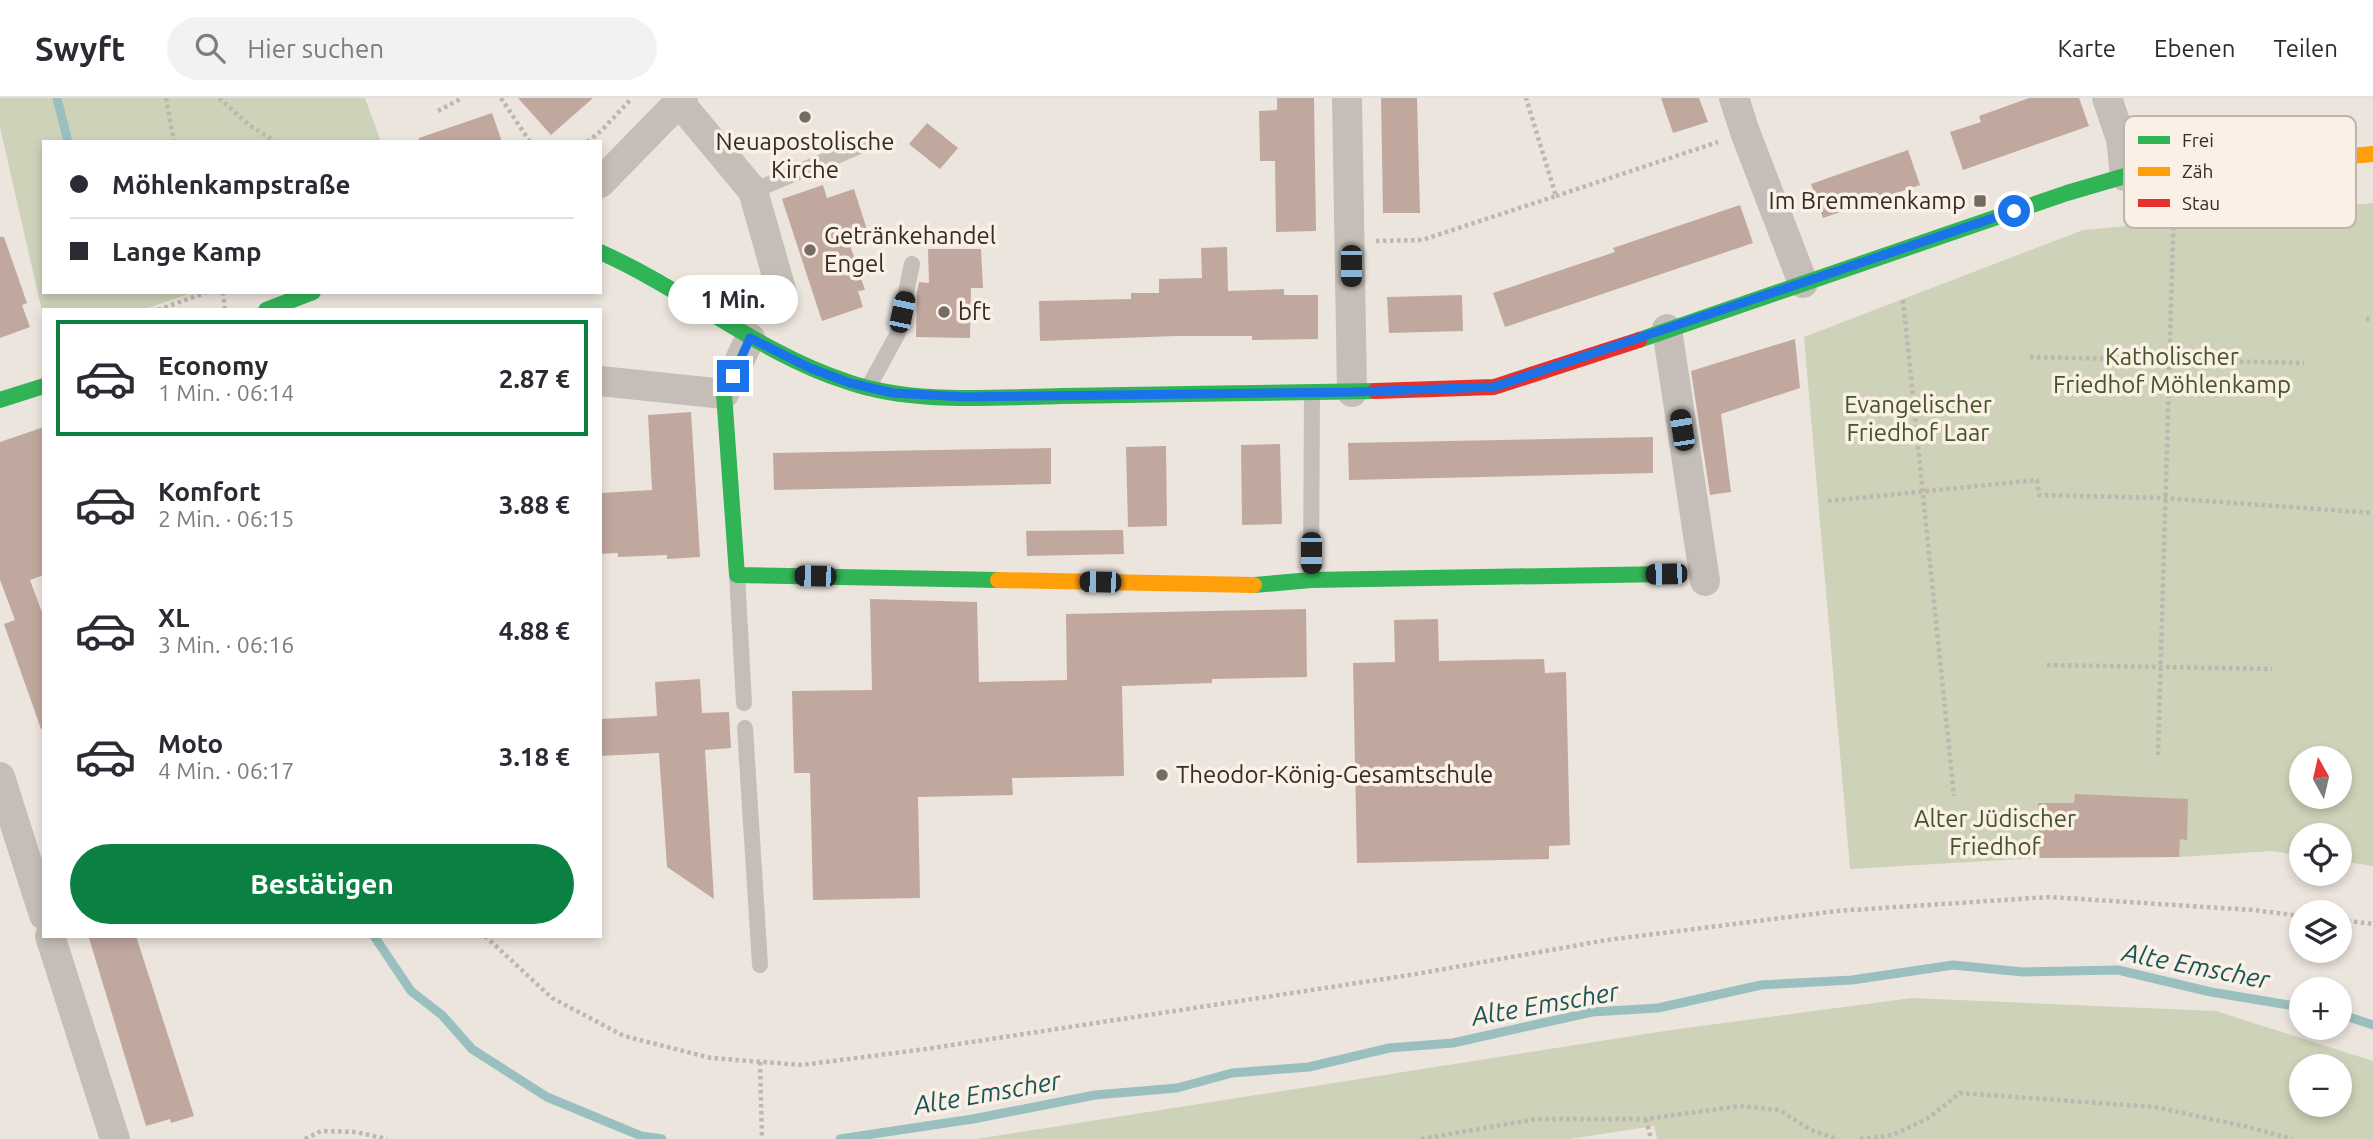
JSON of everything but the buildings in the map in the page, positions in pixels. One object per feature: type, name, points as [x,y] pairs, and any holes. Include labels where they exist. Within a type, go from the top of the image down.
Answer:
[{"type":"street","points":[[1347,98],[1352,392]]},
{"type":"street","points":[[1734,98],[1803,284]]},
{"type":"street","points":[[2107,98],[2122,139],[2124,164]]},
{"type":"street","points":[[602,181],[681,100],[753,191],[782,293]]},
{"type":"street","points":[[602,253],[649,276],[750,338],[810,368],[869,388],[893,393],[965,397],[1312,393],[1494,387],[2053,197],[2124,176]]},
{"type":"street","points":[[271,308],[308,294]]},
{"type":"street","points":[[1667,329],[1705,582]]},
{"type":"street","points":[[750,338],[724,394],[737,575],[1256,585],[1311,580],[1666,574]]},
{"type":"street","points":[[602,381],[724,394]]},
{"type":"street","points":[[0,400],[42,387]]},
{"type":"street","points":[[0,777],[42,909]]},
{"type":"street","points":[[51,938],[115,1139]]},
{"type":"lane","points":[[753,191],[867,143]]},
{"type":"lane","points":[[869,388],[897,335],[912,264]]},
{"type":"lane","points":[[1311,580],[1312,393]]},
{"type":"lane","points":[[737,575],[744,703]]},
{"type":"lane","points":[[745,728],[760,965]]},
{"type":"path","points":[[166,98],[174,140]]},
{"type":"path","points":[[219,98],[248,125],[273,140]]},
{"type":"path","points":[[438,111],[462,98]]},
{"type":"path","points":[[501,98],[529,140]]},
{"type":"path","points":[[590,140],[632,98]]},
{"type":"path","points":[[1526,98],[1556,196]]},
{"type":"path","points":[[1350,241],[1422,240],[1745,132]]},
{"type":"path","points":[[2158,755],[2173,228]]},
{"type":"path","points":[[163,308],[202,294]]},
{"type":"path","points":[[1903,300],[1954,796]]},
{"type":"path","points":[[2366,319],[2373,319]]},
{"type":"path","points":[[2030,357],[2304,363]]},
{"type":"path","points":[[1828,501],[2037,480],[2039,495],[2165,498],[2373,513]]},
{"type":"path","points":[[2047,665],[2272,669]]},
{"type":"path","points":[[487,938],[552,998],[624,1036],[711,1058],[802,1065],[912,1051],[1416,974],[1607,940],[1837,911],[2049,897],[2289,914]]},
{"type":"path","points":[[2352,921],[2373,924]]},
{"type":"path","points":[[760,1062],[762,1139]]},
{"type":"path","points":[[1860,1139],[1893,1137],[1927,1119],[1960,1093],[2155,1107],[2292,1139]]},
{"type":"path","points":[[1421,1139],[1536,1119],[1646,1119],[1740,1106],[1779,1110],[1811,1130],[1837,1139]]},
{"type":"path","points":[[1646,1119],[1650,1139]]},
{"type":"path","points":[[304,1139],[321,1131],[356,1132],[387,1139]]},
{"type":"green space","points":[[0,98],[365,98],[380,140],[42,140],[42,294],[188,294],[148,308],[42,308],[42,311],[0,127]]},
{"type":"green space","points":[[2373,203],[2373,866],[2352,863],[2352,823],[2289,823],[2289,854],[2272,851],[2179,857],[2040,858],[1850,869],[1804,337],[2083,230],[2124,226],[2356,228],[2356,205]]},
{"type":"green space","points":[[1912,998],[2216,1011],[2289,1034],[2289,1040],[2307,1040],[2351,1054],[2289,1054],[2289,1117],[2352,1117],[2352,1054],[2373,1061],[2373,1139],[1657,1139],[1654,1126],[1569,1139],[976,1139],[1671,1030]]},
{"type":"waterway","name":"Alte Emscher","points":[[57,98],[68,140]]},
{"type":"waterway","name":"Alte Emscher","points":[[375,938],[411,991],[442,1015],[472,1049],[547,1097],[641,1136],[662,1139]]},
{"type":"waterway","name":"Alte Emscher","points":[[840,1139],[973,1119],[1095,1095],[1177,1088],[1232,1073],[1309,1067],[1389,1048],[1453,1043],[1592,1012],[1658,1008],[1761,985],[1852,980],[1953,965],[2023,972],[2118,970],[2211,992],[2289,1005]]},
{"type":"waterway","name":"Alte Emscher","points":[[2352,1018],[2373,1025]]},
{"type":"traffic: fast","points":[[1639,340],[2067,193],[2124,176]]},
{"type":"traffic: fast","points":[[602,253],[632,267],[783,355],[848,382],[900,394],[982,398],[1375,391]]},
{"type":"traffic: fast","points":[[271,308],[308,294]]},
{"type":"traffic: fast","points":[[0,400],[42,387]]},
{"type":"traffic: fast","points":[[724,394],[737,575],[998,580]]},
{"type":"traffic: fast","points":[[1254,585],[1311,580],[1666,574]]},
{"type":"traffic: slow","points":[[2356,156],[2373,154]]},
{"type":"traffic: slow","points":[[998,580],[1254,585]]},
{"type":"traffic: jam","points":[[1375,391],[1494,387],[1639,340]]},
{"type":"place","name":"Neuapostolische Kirche","points":[[805,117]]},
{"type":"place","name":"Im Bremmenkamp","points":[[1980,201]]},
{"type":"place","name":"Getränkehandel Engel","points":[[810,250]]},
{"type":"place","name":"bft","points":[[944,312]]},
{"type":"place","name":"Theodor-König-Gesamtschule","points":[[1162,775]]},
{"type":"route","points":[[733,376],[750,338],[810,368],[850,383],[893,393],[965,397],[1352,392],[1494,387],[1557,368],[2014,211]]},
{"type":"park label","name":"Katholischer Friedhof Möhlenkamp","points":[[2172,371]]},
{"type":"park label","name":"Evangelischer Friedhof Laar","points":[[1918,419]]},
{"type":"park label","name":"Alter Jüdischer Friedhof","points":[[1995,833]]}]
